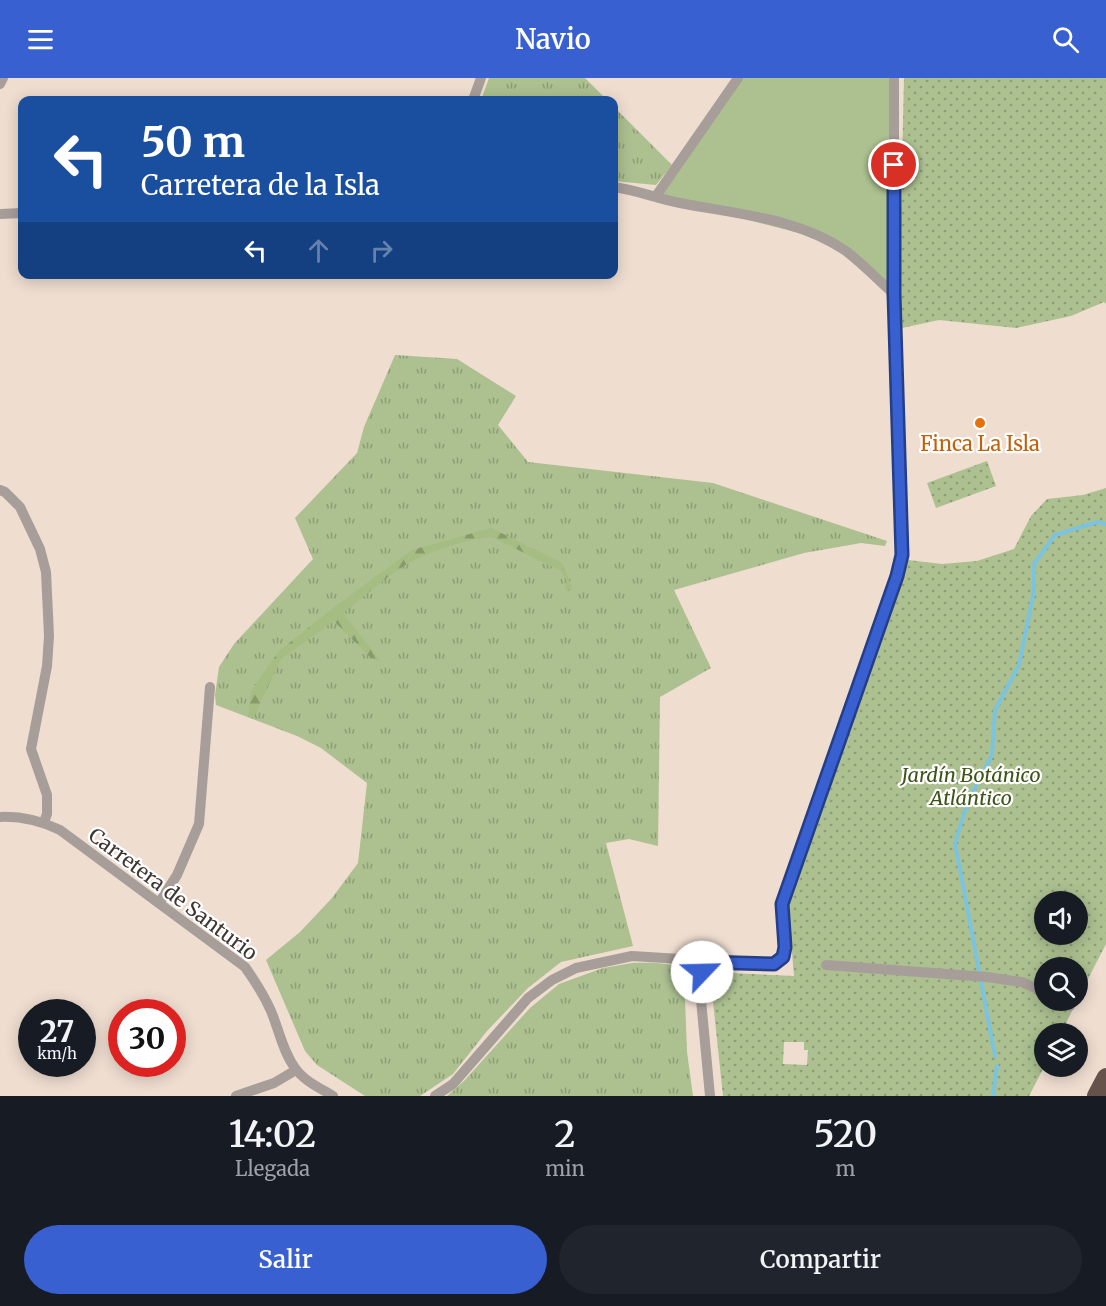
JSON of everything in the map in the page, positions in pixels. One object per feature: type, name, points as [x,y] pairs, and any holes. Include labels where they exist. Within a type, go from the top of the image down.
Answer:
[{"type":"highway","points":[[1096,1096],[1106,1077]]},
{"type":"street","points":[[0,84],[3,78]]},
{"type":"street","points":[[474,96],[481,78]]},
{"type":"street","points":[[656,196],[738,78]]},
{"type":"street","points":[[435,1096],[453,1084],[528,998],[552,980],[576,968],[632,956],[704,962],[774,964],[783,957],[785,947],[782,904],[897,576],[902,555],[894,294],[894,78]]},
{"type":"street","points":[[618,188],[677,202],[777,220],[826,240],[847,252],[894,294]]},
{"type":"street","points":[[0,214],[18,213]]},
{"type":"street","points":[[0,490],[20,507],[40,549],[46,572],[49,636],[47,666],[30,749],[47,795],[47,814],[44,822]]},
{"type":"street","points":[[159,903],[177,875],[199,824],[210,687]]},
{"type":"street","name":"Carretera de Santurio","points":[[0,817],[44,822],[60,831],[244,967],[260,987],[296,1070],[333,1096]]},
{"type":"street","points":[[704,962],[701,1000],[710,1096]]},
{"type":"street","points":[[826,965],[987,976],[1022,982],[1034,987]]},
{"type":"street","points":[[236,1096],[273,1083],[296,1070]]},
{"type":"green space","points":[[489,78],[585,78],[603,96],[482,96]]},
{"type":"green space","points":[[738,78],[894,78],[894,294],[826,240],[656,196]]},
{"type":"green space","points":[[904,78],[1106,78],[1106,304],[1104,302],[1071,316],[1016,328],[939,320],[902,328],[899,297]]},
{"type":"green space","points":[[618,111],[672,165],[656,185],[618,181]]},
{"type":"green space","points":[[395,355],[457,359],[516,396],[498,425],[528,462],[713,483],[887,541],[885,546],[861,543],[804,553],[674,590],[711,668],[660,697],[658,846],[629,839],[606,843],[633,946],[561,962],[528,988],[487,1031],[453,1074],[420,1096],[365,1096],[317,1065],[305,1051],[266,960],[300,932],[332,898],[358,863],[367,783],[321,748],[297,736],[216,705],[215,695],[219,667],[234,644],[313,559],[295,518],[357,453],[364,427]]},
{"type":"green space","points":[[987,461],[996,486],[936,508],[927,483]]},
{"type":"green space","name":"Jardín Botánico Atlántico","points":[[1106,488],[1106,944],[1088,979],[1088,957],[1034,957],[1034,1011],[1072,1011],[1066,1023],[1034,1023],[1034,1077],[1039,1077],[1029,1096],[723,1096],[712,992],[717,981],[731,973],[794,976],[788,905],[908,560],[942,564],[977,561],[1014,549],[1031,516],[1047,499],[1083,495]],"holes":[[[784,1042],[804,1042],[804,1050],[808,1050],[807,1065],[783,1064]]]},
{"type":"green space","points":[[491,528],[562,563],[572,587],[571,591],[565,590],[566,580],[561,571],[492,537],[471,540],[437,550],[399,569],[343,613],[381,662],[371,658],[334,621],[281,659],[253,719],[248,717],[251,691],[279,651],[337,605],[412,550]]},
{"type":"green space","points":[[632,963],[667,964],[684,972],[687,1052],[693,1096],[447,1096],[464,1081],[530,1008],[559,984],[603,968]]},
{"type":"waterway","points":[[995,1056],[955,843],[968,801],[992,755],[995,710],[1019,665],[1034,590],[1034,564],[1055,535],[1097,522],[1106,524]]},
{"type":"waterway","points":[[993,1096],[997,1066]]},
{"type":"place","name":"Finca La Isla","points":[[980,423]]},
{"type":"route","points":[[702,972],[704,962],[774,964],[783,957],[785,947],[782,904],[897,576],[902,555],[894,294],[894,165]]}]
